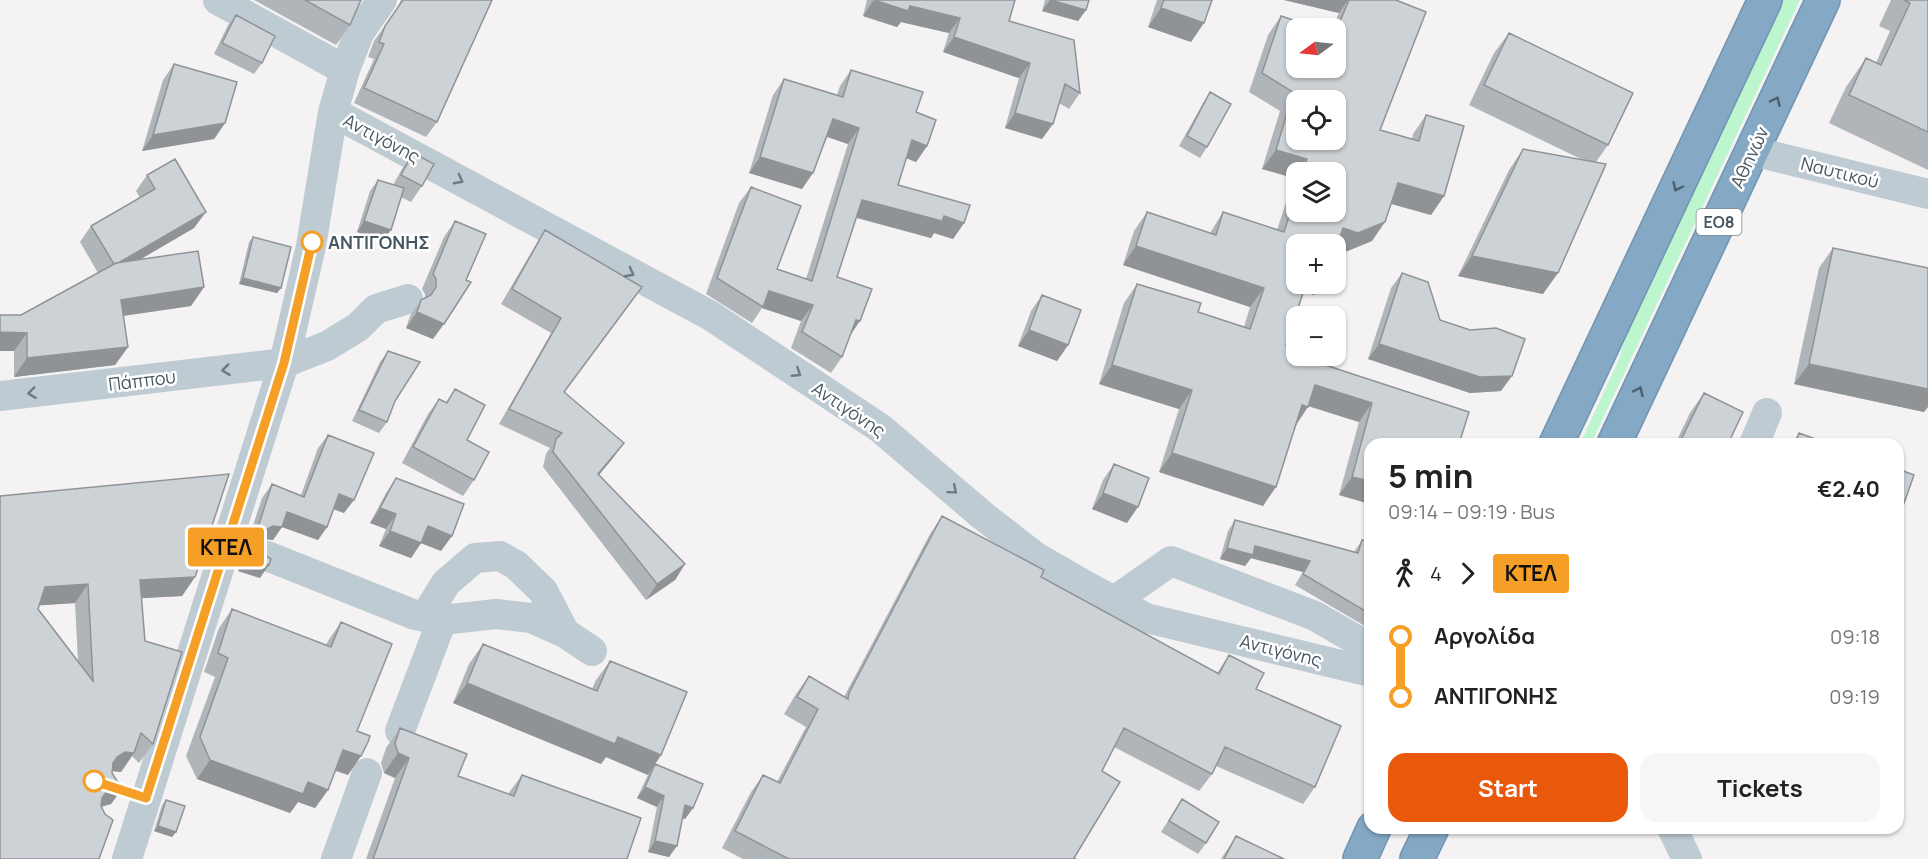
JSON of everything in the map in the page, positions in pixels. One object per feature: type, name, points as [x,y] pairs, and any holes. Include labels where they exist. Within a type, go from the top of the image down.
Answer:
[{"type":"highway","name":"ΕΟ8","points":[[1559,438],[1765,0]]},
{"type":"highway","name":"Αθηνών","points":[[1617,438],[1823,0]]},
{"type":"highway","points":[[1360,859],[1371,834]]},
{"type":"highway","points":[[1417,859],[1429,834]]},
{"type":"street","points":[[218,0],[345,70]]},
{"type":"street","points":[[105,822],[131,846],[146,798],[247,547],[284,363],[311,246],[333,112],[358,33],[382,0]]},
{"type":"street","name":"Αντιγόνης","points":[[333,112],[711,316],[880,428],[983,516],[1036,557],[1114,601],[1146,618],[1364,671]]},
{"type":"street","name":"Ναυτικού","points":[[1752,151],[1928,194]]},
{"type":"street","name":"Πάππου","points":[[0,396],[284,363],[327,346],[358,327],[376,309],[408,299]]},
{"type":"street","points":[[1756,438],[1767,412]]},
{"type":"street","points":[[247,547],[414,615],[434,618],[496,614],[531,618],[566,633],[592,651]]},
{"type":"street","points":[[400,731],[446,582],[475,558],[500,556],[516,565],[543,591],[566,633]]},
{"type":"street","points":[[1114,601],[1171,561],[1316,616],[1364,644]]},
{"type":"street","points":[[336,859],[367,772]]},
{"type":"street","points":[[116,788],[146,798]]},
{"type":"street","points":[[1675,834],[1687,859]]},
{"type":"green space","points":[[1781,0],[1800,0],[1594,438],[1583,438],[1619,359],[1629,325]]},
{"type":"building","points":[[305,0],[361,0],[350,25]]},
{"type":"building","points":[[403,0],[492,0],[437,122],[364,88],[384,44],[379,42],[385,26]]},
{"type":"building","points":[[874,0],[1015,0],[1009,21],[1074,40],[1080,93],[1065,84],[1053,124],[1015,113],[1030,63],[954,37],[960,18],[910,6],[908,11]]},
{"type":"building","points":[[1050,0],[1089,0],[1086,10]]},
{"type":"building","points":[[1164,0],[1212,0],[1204,23],[1161,8]]},
{"type":"building","points":[[1349,0],[1396,0],[1426,12],[1380,130],[1419,141],[1426,115],[1464,126],[1444,196],[1398,183],[1385,222],[1358,233],[1343,228],[1341,234],[1286,234],[1286,294],[1303,294],[1299,306],[1286,306],[1286,366],[1328,366],[1469,412],[1461,438],[1364,438],[1364,480],[1352,477],[1372,403],[1315,385],[1308,407],[1302,405],[1276,487],[1172,453],[1192,390],[1112,365],[1137,284],[1201,303],[1198,312],[1250,329],[1264,288],[1136,246],[1147,212],[1216,235],[1223,212],[1284,232],[1287,222],[1346,222],[1346,162],[1306,162],[1307,159],[1276,150],[1286,116],[1286,150],[1346,150],[1346,90],[1290,90],[1262,73],[1281,16],[1287,18],[1286,78],[1346,78],[1346,18],[1341,18]]},
{"type":"building","points":[[1904,0],[1928,0],[1928,132],[1849,95],[1866,58],[1881,65],[1910,3]]},
{"type":"building","points":[[236,15],[275,36],[262,63],[222,43]]},
{"type":"building","points":[[1509,33],[1633,93],[1608,145],[1484,85]]},
{"type":"building","points":[[174,64],[237,82],[225,123],[153,135]]},
{"type":"building","points":[[851,70],[923,92],[916,112],[936,120],[927,146],[912,140],[898,185],[970,205],[964,223],[944,216],[942,221],[862,200],[837,277],[872,289],[860,321],[856,320],[842,357],[802,332],[813,305],[769,291],[763,307],[717,278],[751,187],[801,206],[777,269],[812,281],[859,128],[833,119],[813,173],[760,157],[784,79],[843,97]]},
{"type":"building","points":[[1210,92],[1231,104],[1207,147],[1187,136]]},
{"type":"building","points":[[1523,149],[1606,164],[1558,273],[1472,256]]},
{"type":"building","points":[[413,153],[434,164],[422,186],[401,175]]},
{"type":"building","points":[[175,159],[206,212],[114,264],[91,226],[155,189],[147,175]]},
{"type":"building","points":[[378,180],[404,188],[391,230],[364,221]]},
{"type":"building","points":[[455,221],[486,234],[466,280],[471,282],[444,324],[417,312],[421,300],[431,295],[436,287],[433,274]]},
{"type":"building","points":[[545,230],[642,287],[564,392],[624,443],[598,474],[685,564],[657,584],[553,452],[556,439],[562,433],[509,409],[561,318],[512,289]]},
{"type":"building","points":[[253,237],[291,247],[281,288],[243,278]]},
{"type":"building","points":[[1833,248],[1928,268],[1928,389],[1809,364]]},
{"type":"building","points":[[198,251],[204,287],[121,300],[128,347],[27,358],[27,333],[0,332],[0,315],[21,315],[116,263]]},
{"type":"building","points":[[1402,273],[1428,282],[1440,320],[1470,330],[1496,328],[1525,339],[1512,376],[1480,377],[1379,344]]},
{"type":"building","points":[[1042,295],[1081,310],[1068,345],[1029,330]]},
{"type":"building","points":[[388,351],[420,362],[395,401],[387,422],[359,410]]},
{"type":"building","points":[[455,389],[485,405],[467,440],[489,452],[474,480],[413,447],[439,399],[447,403]]},
{"type":"building","points":[[1704,393],[1743,412],[1731,438],[1682,438]]},
{"type":"building","points":[[1799,433],[1813,438],[1797,438]]},
{"type":"building","points":[[328,435],[374,453],[354,500],[339,494],[327,527],[287,512],[282,527],[273,526],[265,530],[260,537],[259,546],[263,554],[271,559],[269,565],[248,558],[272,484],[304,497]]},
{"type":"building","points":[[1114,464],[1149,478],[1138,507],[1103,493]]},
{"type":"building","points":[[1904,471],[1914,475],[1904,503]]},
{"type":"building","points":[[229,474],[195,577],[140,580],[145,641],[182,652],[153,744],[141,733],[134,753],[125,752],[113,763],[112,773],[124,786],[108,790],[102,798],[101,806],[105,814],[113,820],[99,859],[0,859],[0,496]],"holes":[[[88,584],[93,681],[38,609],[45,587]]]},
{"type":"building","points":[[396,478],[464,504],[452,536],[428,526],[421,543],[390,531],[396,514],[380,508]]},
{"type":"building","points":[[942,516],[1044,570],[1041,577],[1219,674],[1229,655],[1264,673],[1256,689],[1341,726],[1315,787],[1225,747],[1212,774],[1124,728],[1102,771],[1120,782],[1074,858],[1076,859],[789,859],[735,831],[763,775],[780,783],[818,709],[797,697],[809,676],[848,699],[849,693]]},
{"type":"building","points":[[1235,520],[1358,553],[1362,540],[1364,540],[1364,610],[1303,574],[1310,561],[1255,546],[1253,555],[1227,548]]},
{"type":"building","points":[[232,609],[331,647],[341,622],[392,644],[357,731],[370,736],[368,742],[361,756],[343,750],[328,790],[308,782],[303,794],[210,760],[200,737],[228,658],[218,653]]},
{"type":"building","points":[[483,644],[597,691],[610,661],[687,692],[661,755],[618,737],[615,744],[467,683]]},
{"type":"building","points":[[400,728],[467,754],[458,776],[514,796],[522,775],[641,818],[627,859],[373,859],[409,758],[398,753],[395,743]]},
{"type":"building","points":[[655,764],[703,784],[693,808],[685,805],[677,846],[655,841],[664,796],[645,787]]},
{"type":"building","points":[[1182,799],[1219,822],[1206,843],[1169,821]]},
{"type":"building","points":[[166,800],[185,806],[176,832],[158,826]]},
{"type":"building","points":[[1236,836],[1284,859],[1224,859]]},
{"type":"bus line","name":"ΚΤΕΛ","points":[[94,781],[146,798],[284,363],[312,242]]},
{"type":"place","name":"ΑΝΤΙΓΟΝΗΣ","points":[[312,242]]}]
